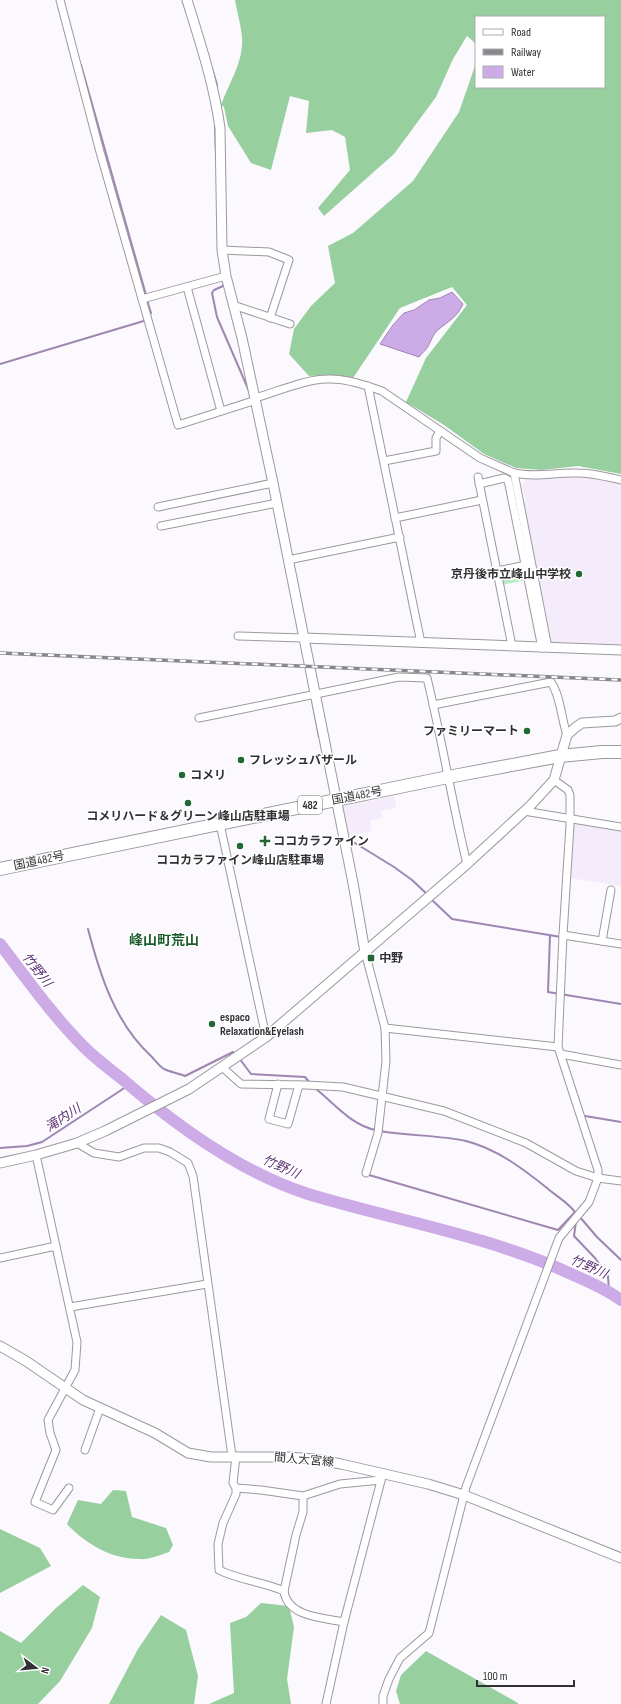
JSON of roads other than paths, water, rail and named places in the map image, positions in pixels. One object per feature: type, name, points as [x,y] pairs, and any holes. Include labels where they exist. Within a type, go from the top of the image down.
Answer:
[{"type":"highway","name":"国道482号","points":[[0,869],[448,777],[560,756],[602,752],[621,752]]},
{"type":"street","points":[[60,0],[178,425],[308,382],[327,379],[368,386],[382,392],[480,458],[514,473],[528,476],[578,473],[621,480]]},
{"type":"street","points":[[187,0],[212,82],[220,128],[222,250],[226,276],[273,483],[353,883],[365,952],[385,1028],[386,1061],[383,1096],[378,1133],[366,1173]]},
{"type":"street","points":[[222,250],[269,252],[289,260],[270,318]]},
{"type":"street","points":[[142,299],[226,276]]},
{"type":"street","points":[[187,287],[221,411]]},
{"type":"street","points":[[233,305],[290,324]]},
{"type":"street","points":[[368,386],[421,644]]},
{"type":"street","points":[[384,461],[436,451],[436,438],[440,430]]},
{"type":"street","points":[[514,473],[545,648]]},
{"type":"street","points":[[512,646],[479,480],[504,478],[508,480],[545,648]]},
{"type":"street","points":[[158,507],[273,483]]},
{"type":"street","points":[[395,518],[482,500]]},
{"type":"street","points":[[161,526],[277,503]]},
{"type":"street","points":[[288,560],[400,537]]},
{"type":"street","points":[[496,571],[526,565]]},
{"type":"street","points":[[238,636],[421,644],[621,650]]},
{"type":"street","points":[[199,718],[399,677],[427,678],[453,805],[467,864]]},
{"type":"street","points":[[433,705],[551,682],[555,688],[562,723],[567,735]]},
{"type":"street","points":[[0,1163],[36,1155],[76,1143],[105,1131],[185,1091],[222,1068],[266,1037],[467,864],[524,811],[554,780],[567,735],[582,723],[615,720],[621,718]]},
{"type":"street","points":[[383,1704],[383,1696],[389,1679],[400,1658],[429,1633],[464,1495],[559,1238],[589,1202],[598,1178],[598,1170],[558,1047],[570,825],[570,795],[568,790],[554,780]]},
{"type":"street","points":[[524,811],[621,827]]},
{"type":"street","points":[[220,824],[266,1037]]},
{"type":"street","points":[[602,941],[611,890]]},
{"type":"street","points":[[563,935],[621,944]]},
{"type":"street","points":[[385,1028],[558,1047]]},
{"type":"street","points":[[561,1054],[621,1065]]},
{"type":"street","points":[[222,1068],[241,1084],[343,1087],[444,1111],[526,1143],[576,1171],[598,1178],[621,1181]]},
{"type":"street","points":[[278,1084],[269,1119],[288,1124],[299,1085]]},
{"type":"street","points":[[76,1143],[94,1153],[119,1157],[144,1148],[159,1148],[170,1152],[188,1163],[193,1176],[207,1284],[234,1456],[233,1483],[236,1488],[236,1494],[223,1523],[218,1544],[219,1570],[225,1573],[265,1583],[284,1591]]},
{"type":"street","points":[[36,1155],[77,1342],[75,1370],[48,1420],[50,1433],[56,1450],[35,1502],[53,1510],[70,1488]]},
{"type":"street","points":[[0,1258],[56,1246]]},
{"type":"street","points":[[70,1307],[207,1284]]},
{"type":"street","name":"間人大宮線","points":[[0,1346],[26,1361],[66,1389],[100,1408],[155,1433],[188,1453],[211,1457],[234,1456],[315,1459],[464,1495],[621,1558]]},
{"type":"street","points":[[85,1450],[100,1408]]},
{"type":"street","points":[[236,1488],[303,1496],[340,1484],[382,1476],[344,1622],[326,1704]]},
{"type":"street","points":[[303,1496],[303,1512],[296,1535],[284,1591],[285,1597],[295,1610],[302,1613],[344,1622]]},
{"type":"water","points":[[452,292],[463,304],[461,308],[450,321],[435,333],[427,348],[419,357],[380,344],[393,325],[404,313],[414,310],[429,300],[440,298]]},
{"type":"waterway","points":[[81,65],[146,295]]},
{"type":"waterway","points":[[212,68],[217,85],[215,86]]},
{"type":"waterway","points":[[215,126],[216,155]]},
{"type":"waterway","points":[[224,283],[223,286],[214,290],[212,293],[217,317],[249,391]]},
{"type":"waterway","points":[[147,300],[151,313],[149,316]]},
{"type":"waterway","points":[[0,364],[147,320]]},
{"type":"waterway","points":[[308,678],[319,737]]},
{"type":"waterway","points":[[348,843],[355,843],[394,867],[412,880],[428,895]]},
{"type":"waterway","points":[[431,899],[452,919],[561,937]]},
{"type":"waterway","points":[[88,929],[104,981],[118,1013],[138,1043],[160,1066],[166,1070],[185,1076],[233,1052],[236,1055]]},
{"type":"waterway","points":[[550,935],[548,992],[621,1004]]},
{"type":"waterway","name":"竹野川","points":[[0,944],[51,1010],[88,1051],[185,1129],[232,1160],[282,1185],[308,1194],[505,1248],[596,1285],[621,1300]]},
{"type":"waterway","points":[[239,1058],[251,1074],[305,1077],[310,1083]]},
{"type":"waterway","name":"滝内川","points":[[0,1148],[27,1146],[42,1142],[129,1085]]},
{"type":"waterway","points":[[316,1089],[351,1119],[367,1128],[376,1130]]},
{"type":"waterway","points":[[585,1116],[621,1122]]},
{"type":"waterway","points":[[380,1131],[455,1139],[477,1144],[499,1154],[528,1173],[568,1204],[577,1215]]},
{"type":"waterway","points":[[369,1175],[558,1230],[575,1212]]},
{"type":"waterway","points":[[579,1216],[597,1237],[621,1260]]},
{"type":"waterway","points":[[576,1221],[574,1236],[595,1258],[608,1276],[609,1291]]},
{"type":"railway","points":[[0,653],[621,680]]},
{"type":"place","name":"京丹後市立峰山中学校","points":[[579,574]]},
{"type":"place","name":"ファミリーマート","points":[[527,731]]},
{"type":"place","name":"フレッシュバザール","points":[[241,760]]},
{"type":"place","name":"コメリ","points":[[182,775]]},
{"type":"place","name":"コメリハード＆グリーン峰山店駐車場","points":[[188,803]]},
{"type":"place","name":"ココカラファイン","points":[[265,841]]},
{"type":"place","name":"ココカラファイン峰山店駐車場","points":[[240,846]]},
{"type":"place","name":"中野","points":[[371,958]]},
{"type":"place","name":"espaco Relaxation&Eyelash","points":[[212,1024]]},
{"type":"district","name":"峰山町荒山","points":[[164,940]]}]
